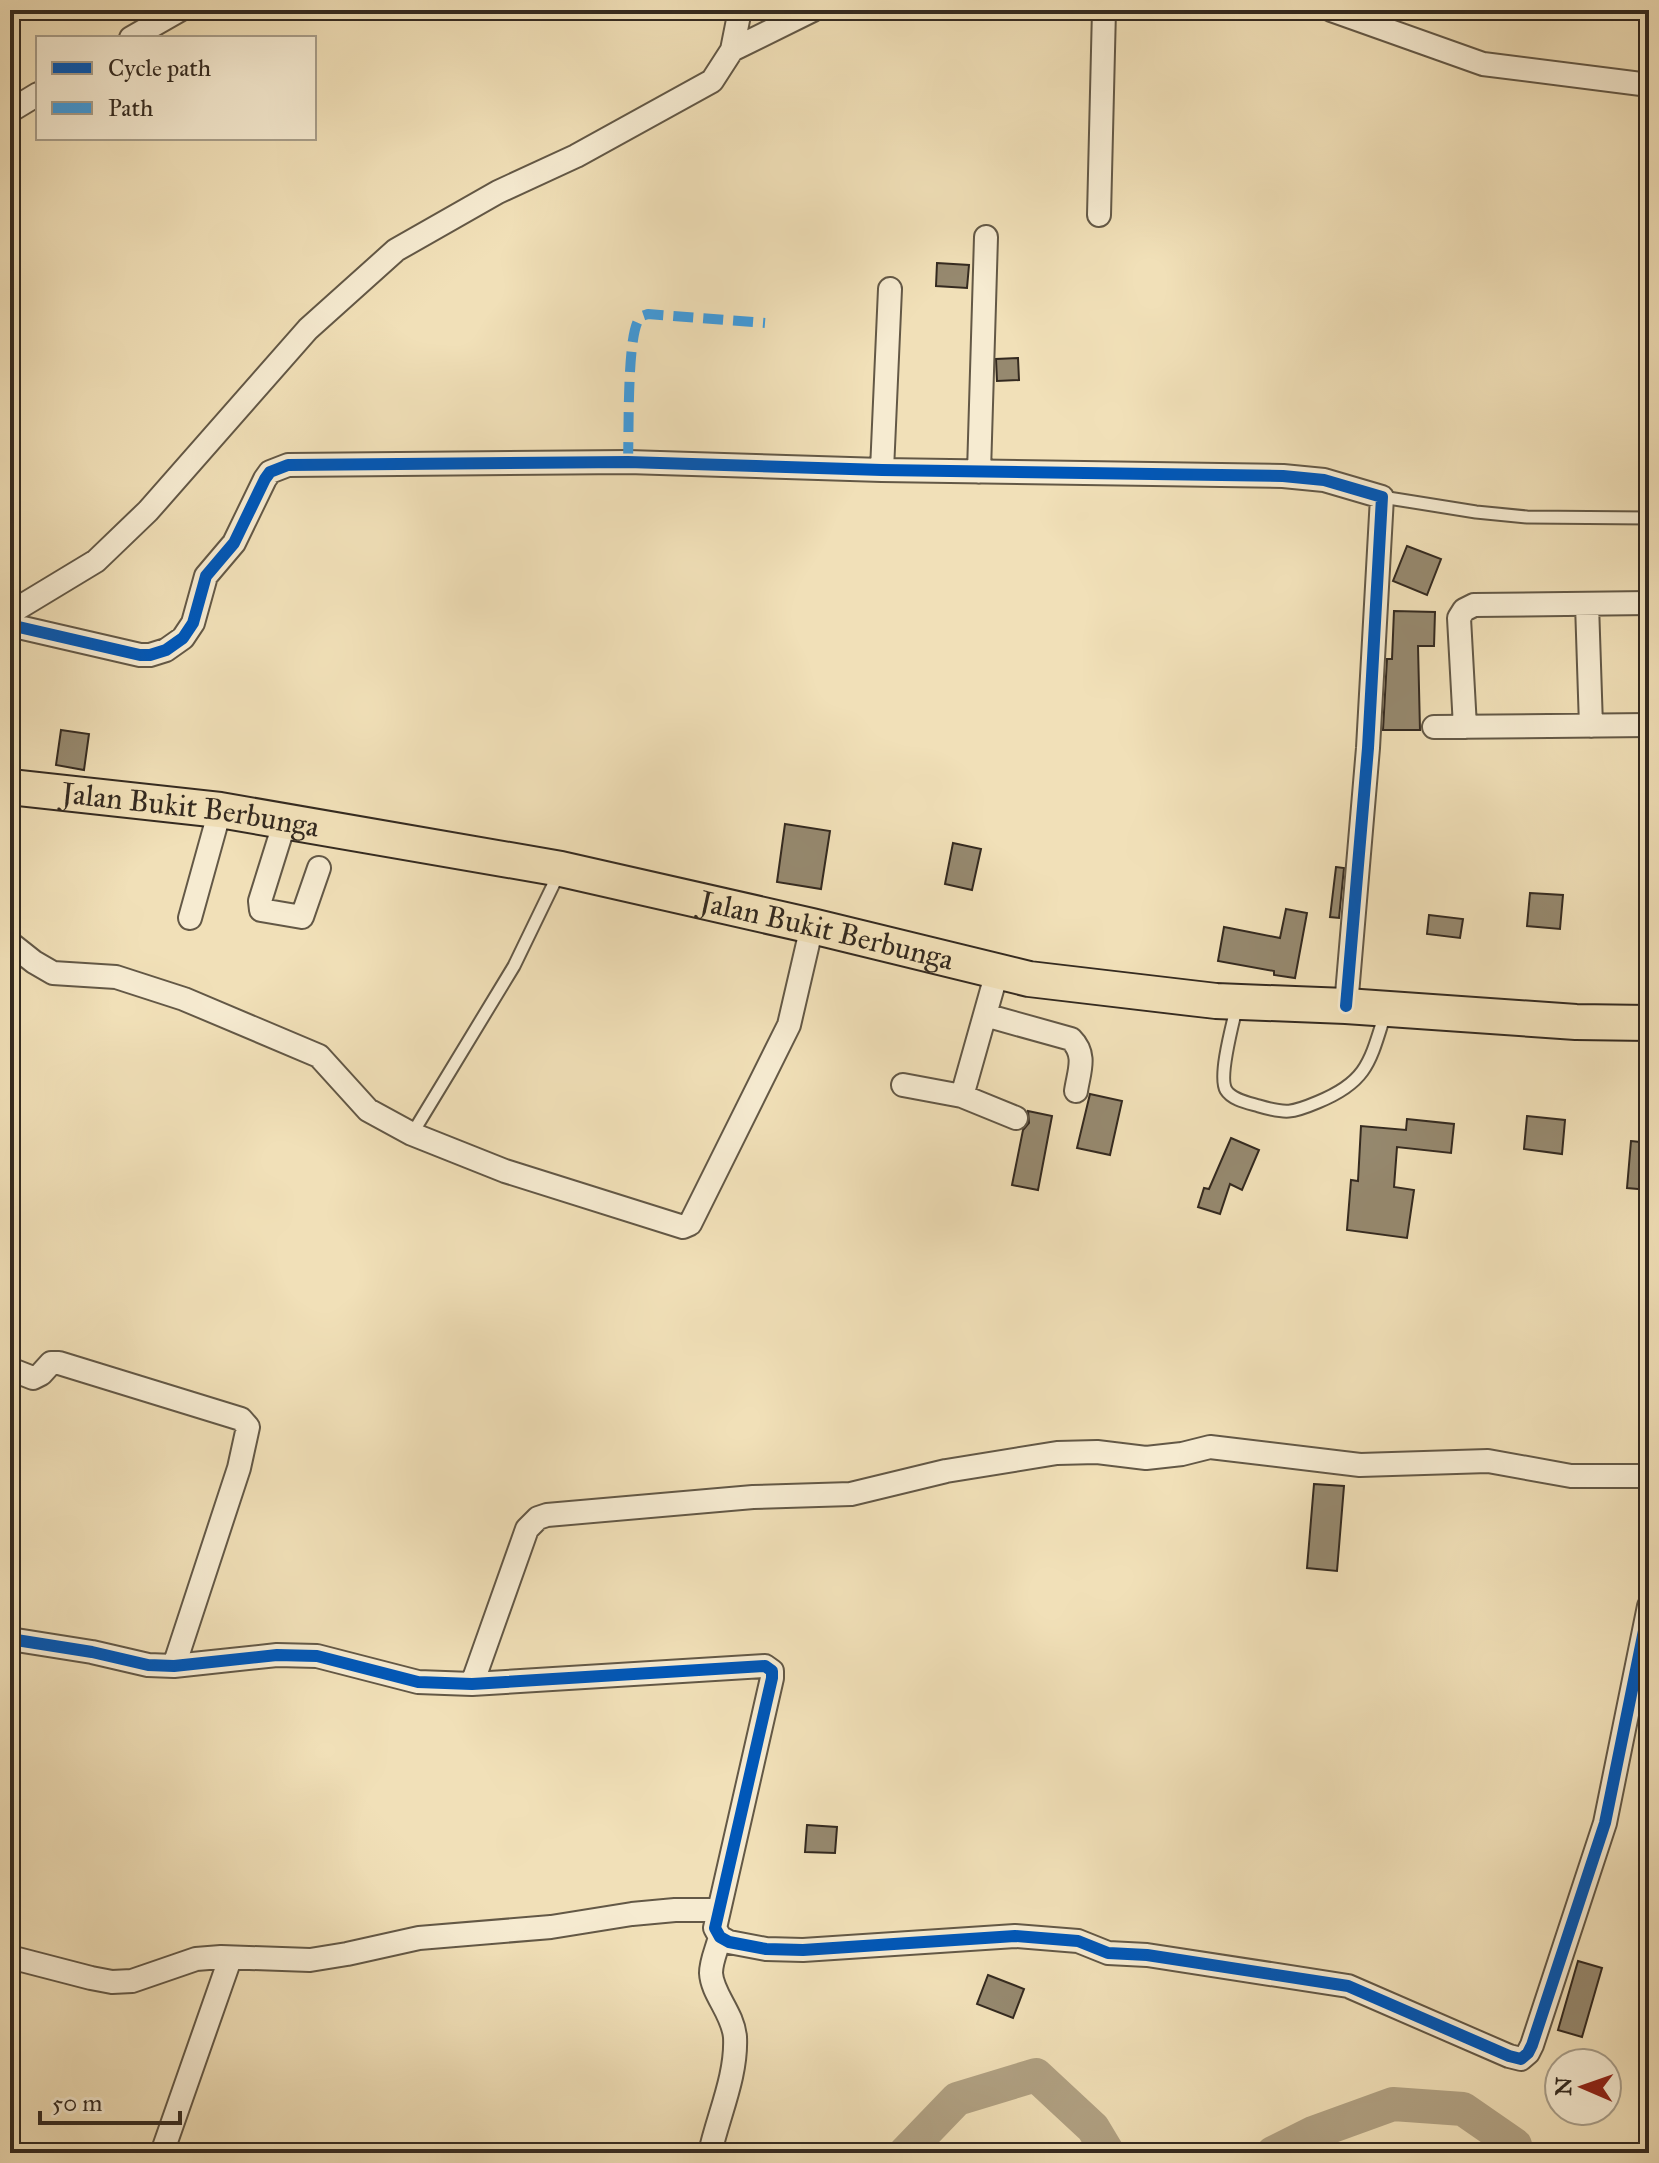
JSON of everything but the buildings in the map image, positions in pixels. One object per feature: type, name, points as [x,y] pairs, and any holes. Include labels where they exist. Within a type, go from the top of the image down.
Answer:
[{"type":"main road","name":"Jalan Bukit Berbunga","points":[[10,787],[220,810],[561,869],[1029,979],[1237,1002],[1346,1006],[1576,1022],[1649,1023]]},
{"type":"street","points":[[134,36],[180,10]]},
{"type":"street","points":[[10,613],[96,561],[148,511],[308,329],[396,250],[498,192],[576,156],[700,89],[718,75],[732,50],[740,10]]},
{"type":"street","points":[[732,50],[813,10]]},
{"type":"street","points":[[1099,215],[1104,10]]},
{"type":"street","points":[[1331,10],[1483,64],[1649,85]]},
{"type":"street","points":[[10,111],[36,95]]},
{"type":"street","points":[[979,472],[986,237]]},
{"type":"street","points":[[882,470],[890,289]]},
{"type":"street","points":[[10,625],[140,655],[150,655],[172,647],[193,623],[206,576],[234,543],[265,479],[270,472],[288,465],[557,461],[1302,477],[1382,497],[1368,748],[1346,1006]]},
{"type":"street","points":[[1465,727],[1459,618],[1464,610],[1474,605],[1649,603]]},
{"type":"street","points":[[1587,604],[1591,726]]},
{"type":"street","points":[[1434,727],[1649,725]]},
{"type":"street","points":[[190,918],[220,810]]},
{"type":"street","points":[[285,821],[260,901],[261,910],[302,917],[319,868]]},
{"type":"street","points":[[10,943],[53,973],[116,977],[184,999],[319,1056],[368,1110],[412,1134],[505,1171],[678,1226],[688,1226],[789,1025],[812,926]]},
{"type":"street","points":[[962,1096],[997,972]]},
{"type":"street","points":[[985,1015],[1071,1039],[1080,1050],[1082,1060],[1076,1091]]},
{"type":"street","points":[[903,1085],[962,1096],[1016,1118]]},
{"type":"street","points":[[10,1369],[33,1378],[51,1363],[59,1363],[241,1419],[248,1427],[239,1468],[174,1666]]},
{"type":"street","points":[[472,1684],[527,1529],[538,1518],[547,1515],[753,1497],[851,1494],[946,1471],[1057,1453],[1097,1452],[1134,1459],[1182,1454],[1210,1447],[1360,1465],[1488,1461],[1571,1476],[1649,1476]]},
{"type":"street","points":[[10,1639],[92,1652],[148,1665],[317,1656],[418,1682],[472,1684],[765,1666],[772,1671],[718,1910],[715,1928],[720,1937],[743,1946],[803,1950],[1015,1936],[1078,1941],[1108,1953],[1147,1955],[1348,1986],[1521,2059],[1532,2045],[1605,1823],[1649,1606]]},
{"type":"street","points":[[10,1957],[112,1982],[132,1981],[196,1959],[310,1960],[419,1938],[551,1927],[675,1910],[718,1910]]},
{"type":"street","points":[[710,2153],[728,2086],[735,2037],[730,2016],[712,1978],[720,1937]]},
{"type":"street","points":[[162,2153],[230,1959]]},
{"type":"lane","points":[[1382,497],[1527,517],[1649,518]]},
{"type":"lane","points":[[412,1134],[514,966],[561,869]]},
{"type":"lane","points":[[1237,1002],[1224,1081],[1226,1090],[1245,1102],[1283,1113],[1299,1110],[1352,1085],[1373,1054],[1386,1010]]},
{"type":"waterway","points":[[905,2153],[957,2099],[1036,2075],[1093,2128],[1108,2153]]},
{"type":"waterway","points":[[1273,2153],[1313,2133],[1393,2104],[1463,2109],[1515,2145],[1513,2153]]},
{"type":"marked path","points":[[628,462],[630,367],[634,332],[640,318],[648,314],[765,323]]},
{"type":"cycle path","points":[[10,625],[140,655],[166,650],[183,638],[193,623],[206,576],[234,543],[265,479],[270,472],[288,465],[628,462],[882,470],[1283,476],[1324,480],[1382,497],[1368,748],[1346,1006]]},
{"type":"cycle path","points":[[10,1639],[92,1652],[148,1665],[174,1666],[277,1655],[317,1656],[418,1682],[472,1684],[765,1666],[772,1671],[772,1678],[715,1928],[720,1937],[729,1942],[766,1949],[803,1950],[1015,1936],[1078,1941],[1108,1953],[1147,1955],[1348,1986],[1521,2059],[1532,2045],[1605,1823],[1649,1606]]}]
